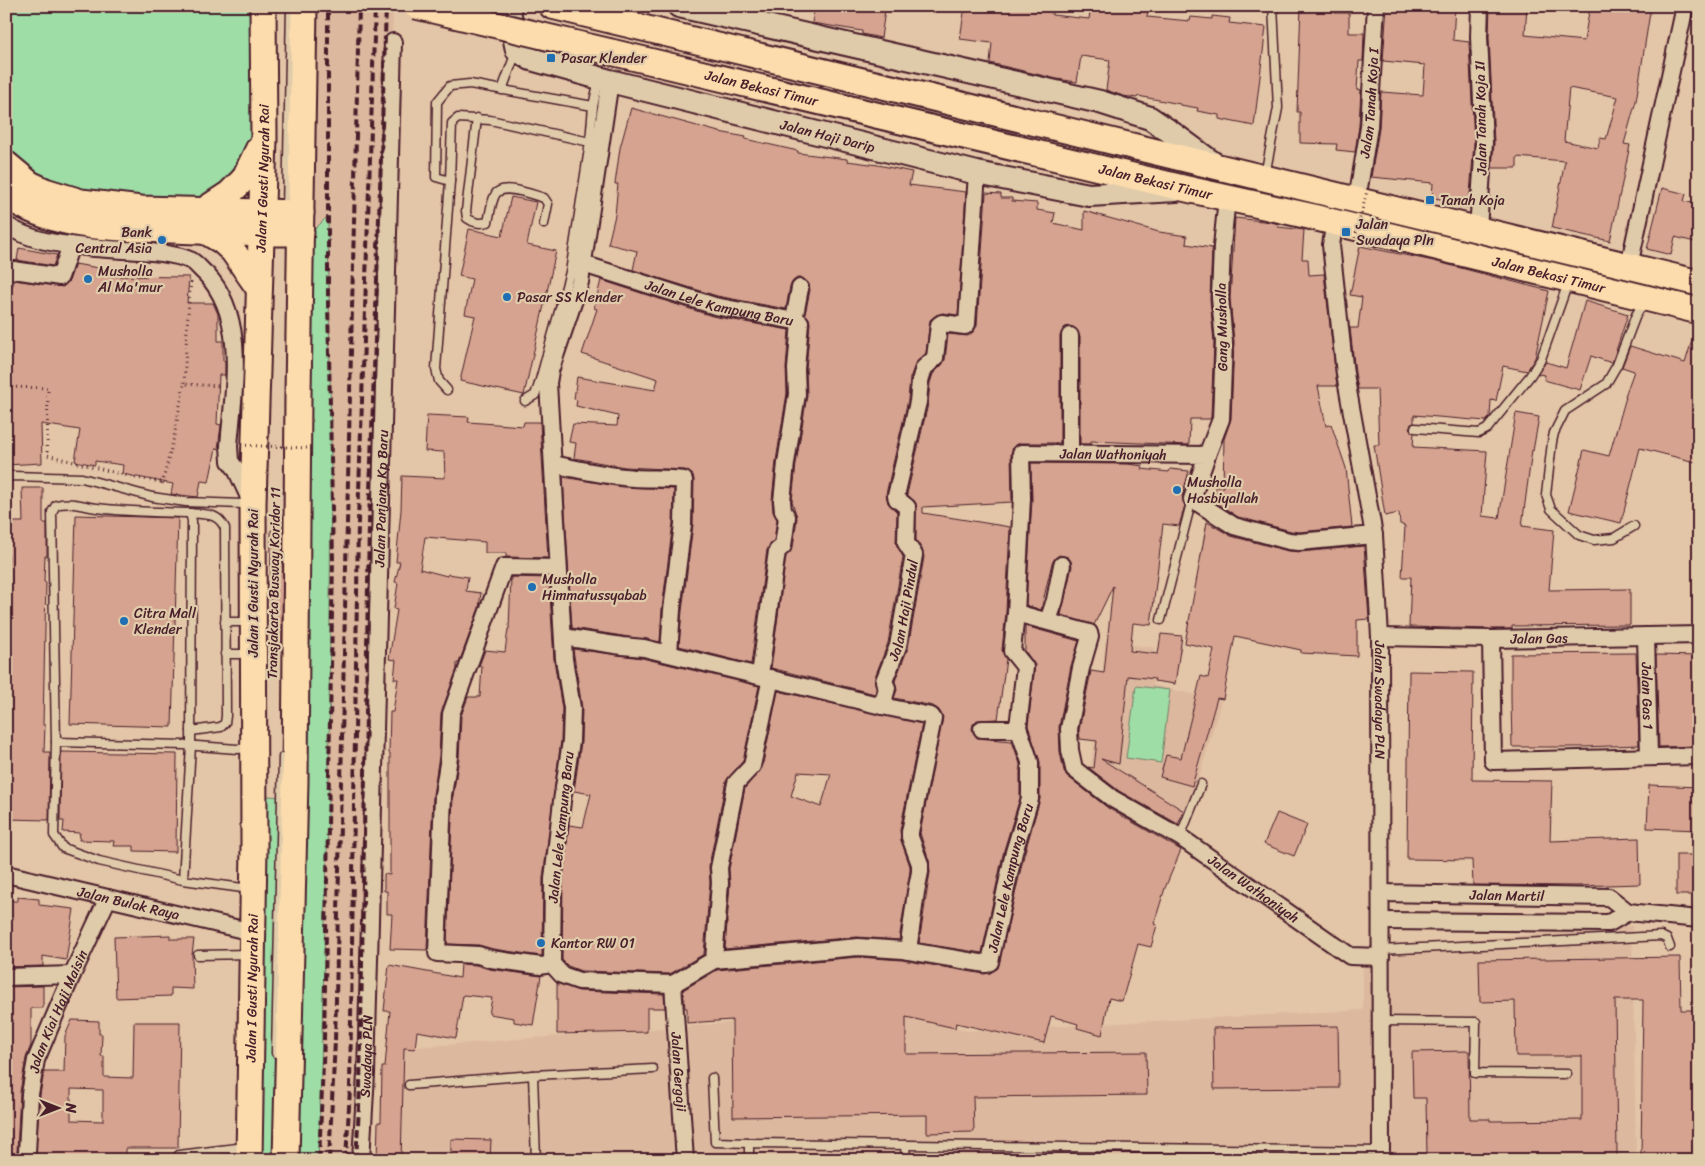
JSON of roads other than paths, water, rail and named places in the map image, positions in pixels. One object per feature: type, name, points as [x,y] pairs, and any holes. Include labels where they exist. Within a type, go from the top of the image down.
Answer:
[{"type":"main road","name":"Jalan I Gusti Ngurah Rai","points":[[249,1153],[254,889],[254,748],[248,504],[264,138],[263,6]]},
{"type":"main road","points":[[286,1160],[295,763],[298,395],[292,226],[304,6]]},
{"type":"main road","name":"Jalan Bekasi Timur","points":[[416,6],[1187,189],[1309,216],[1341,235],[1570,278],[1699,311]]},
{"type":"main road","points":[[508,6],[517,50]]},
{"type":"main road","name":"Jalan Bekasi Timur","points":[[552,6],[1264,178],[1363,193],[1478,229],[1699,283]]},
{"type":"main road","points":[[679,6],[758,14],[1100,102],[1150,118],[1217,166]]},
{"type":"main road","name":"Jalan Haji Darip","points":[[517,50],[531,59],[605,80],[977,173],[1089,195],[1187,189]]},
{"type":"main road","points":[[6,195],[41,214],[75,223],[105,239],[204,221],[244,179],[264,138]]},
{"type":"main road","points":[[6,164],[30,184],[69,199],[204,221],[261,222],[292,226]]},
{"type":"main road","points":[[204,221],[232,251],[258,287]]},
{"type":"street","name":"Jalan Tanah Koja I","points":[[1363,193],[1376,6]]},
{"type":"street","name":"Jalan Tanah Koja II","points":[[1478,229],[1484,143],[1479,37],[1480,6]]},
{"type":"street","points":[[1629,266],[1685,6]]},
{"type":"street","name":"Jalan Panjang Kp Baru","points":[[370,954],[393,42]]},
{"type":"street","name":"Jalan Lele Kampung Baru","points":[[552,964],[553,879],[572,726],[572,708],[564,659],[548,383],[550,371],[580,282],[605,80]]},
{"type":"street","name":"Jalan Haji Pindul","points":[[882,706],[886,688],[884,681],[896,651],[901,630],[914,555],[906,543],[907,507],[896,496],[919,399],[920,381],[924,368],[935,358],[939,325],[942,323],[965,326],[967,324],[977,173]]},
{"type":"street","name":"Gang Musholla","points":[[1207,455],[1220,419],[1224,342],[1220,298],[1222,246],[1227,198]]},
{"type":"street","points":[[6,225],[30,238],[71,245],[105,239],[169,254],[193,262],[214,284],[223,298],[234,339],[230,461],[236,468],[248,504]]},
{"type":"street","name":"Jalan Swadaya PLN","points":[[1341,235],[1345,374],[1377,558],[1380,637],[1381,1156]]},
{"type":"street","points":[[6,272],[14,270],[60,277],[71,245]]},
{"type":"street","name":"Jalan Lele Kampung Baru","points":[[582,264],[715,306],[800,322],[796,369],[797,394],[782,501],[787,522],[784,546],[777,551],[766,676],[752,766],[736,783],[719,868],[720,883],[714,960]]},
{"type":"street","points":[[794,320],[800,288]]},
{"type":"street","points":[[1070,336],[1070,453]]},
{"type":"street","name":"Jalan Wathoniyah","points":[[1016,613],[1022,498],[1021,453],[1207,455]]},
{"type":"street","points":[[1207,455],[1192,499],[1234,526],[1299,542],[1374,535]]},
{"type":"street","points":[[553,464],[636,479],[684,480],[683,524],[672,610],[669,653]]},
{"type":"street","points":[[1016,613],[1048,621],[1055,600],[1062,565]]},
{"type":"street","points":[[558,568],[504,567],[451,714],[449,757],[443,795],[437,953],[478,955],[541,966],[552,964],[562,975],[579,981],[673,984]]},
{"type":"street","name":"Jalan Lele Kampung Baru","points":[[673,984],[714,960],[858,947],[908,951],[986,964],[992,960],[1014,852],[1030,799],[1030,762],[1018,729],[1025,667],[1012,651],[1016,613]]},
{"type":"street","name":"Jalan Wathoniyah","points":[[1048,621],[1089,633],[1090,637],[1081,668],[1069,729],[1070,750],[1074,769],[1113,799],[1180,837],[1350,956],[1380,954]]},
{"type":"street","name":"Jalan Gas","points":[[1380,637],[1491,639],[1699,635]]},
{"type":"street","name":"Jalan Gas 1","points":[[1646,636],[1648,756]]},
{"type":"street","points":[[563,637],[669,653],[882,706],[931,716],[933,719],[910,832],[920,864],[920,872],[908,951]]},
{"type":"street","points":[[1491,639],[1493,761],[1699,756]]},
{"type":"street","points":[[982,728],[1018,729]]},
{"type":"street","name":"Jalan Bulak Raya","points":[[6,874],[108,898],[252,943]]},
{"type":"street","name":"Jalan Martil","points":[[1381,892],[1609,897],[1628,912],[1609,923],[1381,921]]},
{"type":"street","name":"Jalan Kiai Haji Maisin","points":[[25,1160],[30,1094],[36,1060],[72,975],[108,898]]},
{"type":"street","points":[[1628,912],[1699,919]]},
{"type":"street","name":"Swadaya PLN","points":[[361,1160],[370,954]]},
{"type":"street","points":[[6,976],[72,975]]},
{"type":"street","name":"Jalan Gergaji","points":[[673,984],[685,1160]]},
{"type":"lane","points":[[291,6],[292,226]]},
{"type":"lane","points":[[1264,178],[1278,117],[1273,6]]},
{"type":"lane","points":[[502,90],[517,50]]},
{"type":"lane","points":[[525,401],[535,395],[538,387],[570,272],[590,142],[593,106],[605,80]]},
{"type":"lane","points":[[450,181],[436,177],[437,102],[450,86],[470,84],[593,106]]},
{"type":"lane","points":[[447,390],[439,382],[436,370],[450,181],[452,123],[458,118],[477,118],[590,142]]},
{"type":"lane","points":[[477,118],[466,211],[467,218],[480,224],[488,222],[495,195],[498,191],[509,189],[544,198],[548,204],[544,224]]},
{"type":"lane","points":[[1415,428],[1479,433],[1487,429],[1530,376],[1541,359],[1570,278]]},
{"type":"lane","points":[[1634,526],[1614,538],[1594,540],[1579,534],[1551,509],[1546,495],[1552,442],[1565,411],[1606,384],[1617,365],[1636,316],[1646,298]]},
{"type":"lane","points":[[6,477],[82,478],[160,498],[195,502],[248,504]]},
{"type":"lane","points":[[1161,620],[1192,499]]},
{"type":"lane","points":[[190,731],[220,727],[225,722],[225,528],[216,516],[97,508],[81,504],[64,503],[56,505],[52,512],[56,742],[54,836],[63,848],[100,861],[183,880],[254,889]]},
{"type":"lane","points":[[183,880],[190,746],[192,521],[190,513]]},
{"type":"lane","points":[[225,622],[252,622]]},
{"type":"lane","points":[[225,654],[252,654]]},
{"type":"lane","points":[[56,742],[237,749],[254,748]]},
{"type":"lane","points":[[276,1064],[283,749]]},
{"type":"lane","points":[[1180,837],[1201,784]]},
{"type":"lane","points":[[1380,954],[1661,936],[1667,939],[1670,947]]},
{"type":"lane","points":[[198,955],[252,943]]},
{"type":"lane","points":[[1381,1021],[1476,1022],[1475,1073],[1567,1074]]},
{"type":"lane","points":[[409,1085],[533,1075],[654,1069]]},
{"type":"lane","points":[[533,1075],[536,1160]]},
{"type":"lane","points":[[712,1078],[714,1142],[1381,1156]]},
{"type":"lane","points":[[749,1143],[749,1160]]},
{"type":"lane","points":[[905,1145],[906,1160]]},
{"type":"lane","points":[[174,1160],[179,1155],[249,1153]]},
{"type":"railway","points":[[319,1160],[324,1040],[333,561],[328,303],[328,6]]},
{"type":"railway","points":[[329,1160],[335,1041],[359,6]]},
{"type":"railway","points":[[346,1160],[350,1089],[358,522],[375,6]]},
{"type":"railway","points":[[356,1160],[360,1089],[369,522],[386,6]]},
{"type":"place","name":"Pasar Klender","points":[[551,58]]},
{"type":"place","name":"Tanah Koja","points":[[1430,200]]},
{"type":"place","name":"Jalan Swadaya Pln","points":[[1346,232]]},
{"type":"place","name":"Bank Central Asia","points":[[162,240]]},
{"type":"place","name":"Musholla Al Ma'mur","points":[[88,279]]},
{"type":"place","name":"Pasar SS Klender","points":[[507,297]]},
{"type":"place","name":"Musholla Hasbiyallah","points":[[1177,490]]},
{"type":"place","name":"Musholla Himmatussyabab","points":[[532,587]]},
{"type":"place","name":"Citra Mall Klender","points":[[124,621]]},
{"type":"place","name":"Kantor RW 01","points":[[541,943]]}]
